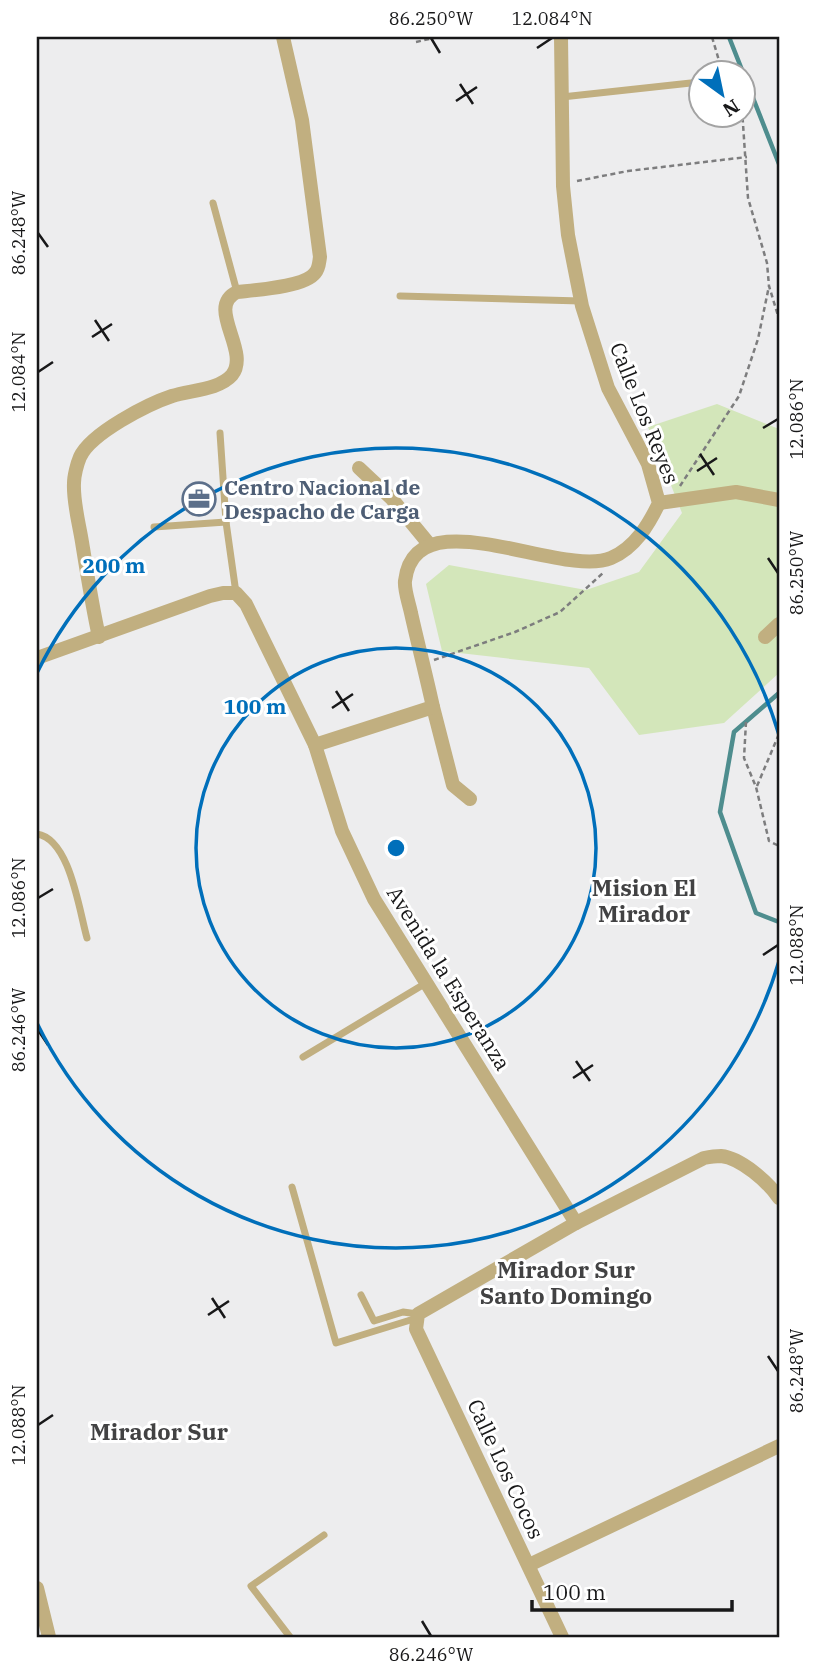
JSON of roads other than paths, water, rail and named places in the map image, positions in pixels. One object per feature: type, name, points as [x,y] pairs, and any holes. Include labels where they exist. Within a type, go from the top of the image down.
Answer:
[{"type":"street","points":[[99,636],[74,483],[80,457],[94,439],[146,407],[172,396],[220,384],[230,377],[235,370],[237,357],[225,302],[230,296],[237,292],[298,283],[309,279],[318,271],[320,257],[302,120],[283,37]]},
{"type":"street","name":"Calle Los Reyes","points":[[429,544],[457,539],[587,563],[611,558],[631,545],[666,502],[608,388],[580,301],[568,235],[563,186],[561,37]]},
{"type":"street","points":[[359,468],[392,499],[429,544],[412,559],[404,582],[453,785],[470,799]]},
{"type":"street","points":[[666,502],[736,492],[779,500]]},
{"type":"street","points":[[37,658],[210,596],[236,593]]},
{"type":"street","name":"Avenida la Esperanza","points":[[236,593],[246,604],[316,745],[342,831],[374,899],[576,1223]]},
{"type":"street","points":[[765,637],[779,624]]},
{"type":"street","points":[[316,745],[433,707]]},
{"type":"street","points":[[417,1316],[576,1223],[704,1158],[723,1156],[739,1163],[759,1177],[779,1198]]},
{"type":"street","name":"Calle Los Cocos","points":[[417,1316],[416,1329],[562,1637]]},
{"type":"street","points":[[529,1565],[779,1446]]},
{"type":"street","points":[[37,1588],[49,1637]]},
{"type":"lane","points":[[562,97],[686,84]]},
{"type":"lane","points":[[213,202],[237,292]]},
{"type":"lane","points":[[400,296],[580,301]]},
{"type":"lane","points":[[220,433],[226,522],[236,593]]},
{"type":"lane","points":[[153,527],[226,522]]},
{"type":"lane","points":[[37,834],[41,834],[60,849],[70,873],[87,938]]},
{"type":"lane","points":[[303,1057],[426,982]]},
{"type":"lane","points":[[292,1187],[336,1343],[417,1316]]},
{"type":"lane","points":[[361,1295],[374,1321],[403,1312],[417,1316]]},
{"type":"lane","points":[[290,1637],[251,1586],[324,1535]]},
{"type":"waterway","points":[[729,37],[779,164]]},
{"type":"waterway","points":[[779,693],[734,732],[720,812],[756,913],[779,922]]},
{"type":"place","name":"Centro Nacional de Despacho de Carga","points":[[199,499]]},
{"type":"district","name":"Mision El Mirador","points":[[644,900]]},
{"type":"district","name":"Mirador Sur Santo Domingo","points":[[566,1282]]},
{"type":"district","name":"Mirador Sur","points":[[159,1431]]}]
